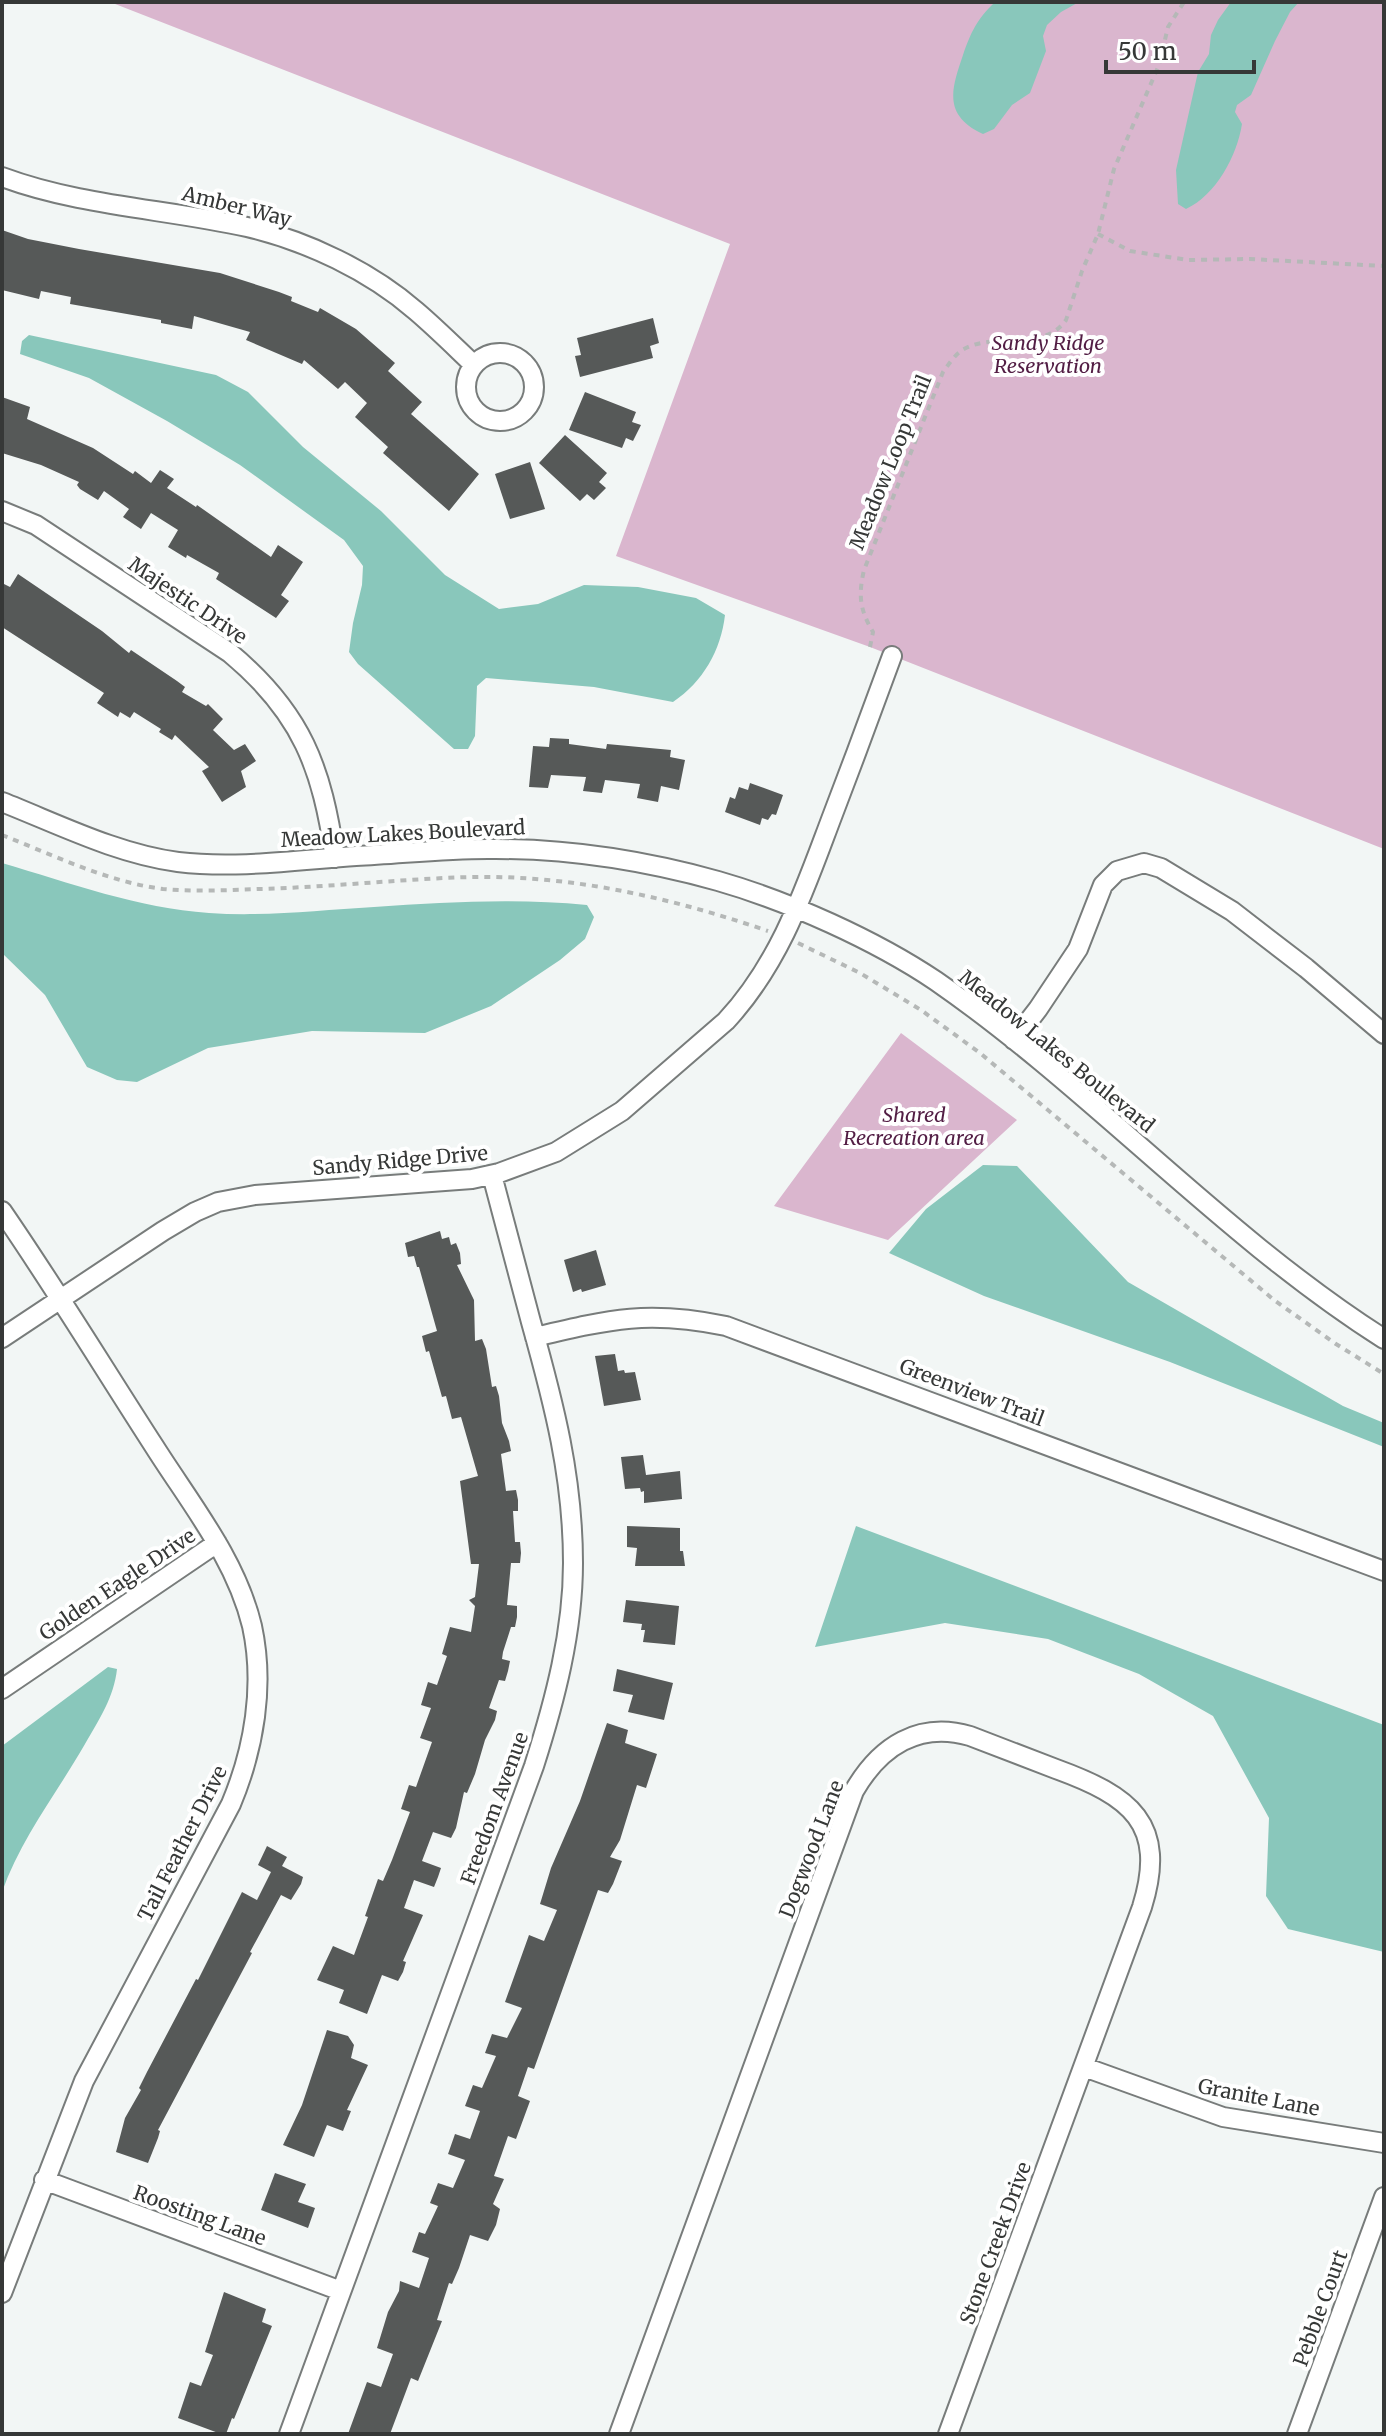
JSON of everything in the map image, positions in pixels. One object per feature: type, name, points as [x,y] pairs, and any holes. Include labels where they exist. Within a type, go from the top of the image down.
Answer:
[{"type":"street","name":"Amber Way","points":[[2,177],[70,196],[250,228],[296,243],[360,272],[386,288],[474,365]]},
{"type":"street","name":"Majestic Drive","points":[[2,511],[36,525],[230,653],[257,677],[307,746],[324,792],[335,858]]},
{"type":"street","name":"Sandy Ridge Drive","points":[[2,1338],[195,1212],[218,1202],[255,1195],[432,1183],[492,1175],[556,1152],[622,1111],[739,1008],[773,958],[797,910],[892,656]]},
{"type":"street","name":"Meadow Lakes Boulevard","points":[[2,802],[121,848],[177,862],[231,863],[491,848],[571,853],[685,873],[758,894],[843,930],[933,979],[1014,1040],[1306,1286],[1384,1339]]},
{"type":"street","points":[[1014,1040],[1078,949],[1103,885],[1117,871],[1144,863],[1161,868],[1232,911],[1384,1034]]},
{"type":"street","name":"Freedom Avenue","points":[[289,2434],[534,1766],[561,1665],[571,1597],[570,1510],[562,1439],[492,1175]]},
{"type":"street","name":"Tail Feather Drive","points":[[2,1211],[62,1298],[217,1543],[239,1589],[255,1647],[255,1715],[247,1762],[231,1804],[84,2081],[2,2293]]},
{"type":"street","name":"Greenview Trail","points":[[535,1337],[637,1316],[665,1316],[726,1326],[1384,1571]]},
{"type":"street","name":"Golden Eagle Drive","points":[[2,1689],[217,1543]]},
{"type":"street","name":"Dogwood Lane","points":[[619,2434],[854,1791],[877,1758],[900,1741],[931,1731],[950,1731],[970,1736],[1100,1786],[1130,1808],[1138,1818],[1151,1852],[1149,1885],[1084,2067]]},
{"type":"street","name":"Granite Lane","points":[[1084,2067],[1223,2117],[1384,2143]]},
{"type":"street","name":"Stone Creek Drive","points":[[948,2434],[1084,2067]]},
{"type":"street","name":"Roosting Lane","points":[[44,2180],[341,2291]]},
{"type":"street","name":"Pebble Court","points":[[1297,2434],[1384,2197]]},
{"type":"path","name":"Meadow Loop Trail","points":[[870,647],[873,632],[861,611],[859,595],[864,570],[943,372],[967,347],[1034,337],[1061,326],[1098,234],[1114,169],[1159,65],[1168,27],[1184,2]]},
{"type":"path","points":[[1098,234],[1130,251],[1188,260],[1250,259],[1384,266]]},
{"type":"green space","name":"Sandy Ridge Reservation","points":[[110,2],[1384,2],[1384,849],[870,647],[616,556],[730,244]]},
{"type":"green space","name":"Shared Recreation area","points":[[901,1033],[1017,1120],[888,1240],[774,1206]]},
{"type":"shaded area","points":[[995,2],[1079,2],[1047,25],[1043,36],[1046,51],[1030,93],[1012,105],[994,129],[983,134],[961,119],[956,110],[954,90],[972,33]]},
{"type":"shaded area","points":[[1231,2],[1299,2],[1290,12],[1275,41],[1251,95],[1237,105],[1235,112],[1242,124],[1230,161],[1207,194],[1186,209],[1178,204],[1176,170],[1198,72],[1209,54],[1211,35],[1218,20]]},
{"type":"shaded area","points":[[29,335],[216,375],[248,392],[303,447],[381,511],[445,575],[499,609],[538,604],[584,585],[638,587],[696,598],[725,615],[715,653],[702,675],[673,702],[594,687],[486,678],[477,686],[475,736],[468,749],[454,749],[358,664],[349,652],[363,566],[344,540],[240,465],[167,421],[89,378],[20,354],[22,341]]},
{"type":"shaded area","points":[[2,863],[130,900],[209,913],[271,914],[507,901],[587,905],[594,917],[585,939],[560,960],[491,1006],[425,1033],[312,1031],[208,1048],[137,1082],[117,1080],[87,1067],[45,995],[2,953]]},
{"type":"shaded area","points":[[983,1165],[1017,1166],[1128,1282],[1343,1406],[1384,1423],[1384,1447],[1170,1362],[984,1296],[889,1253],[926,1209]]},
{"type":"shaded area","points":[[856,1526],[1384,1725],[1384,1952],[1288,1929],[1266,1896],[1269,1818],[1213,1716],[1139,1674],[1048,1639],[945,1623],[815,1647]]},
{"type":"shaded area","points":[[108,1667],[117,1669],[105,1708],[29,1834],[2,1892],[2,1746]]},
{"type":"building","points":[[2,230],[28,239],[220,273],[292,297],[291,301],[318,312],[320,308],[356,329],[395,363],[388,371],[422,402],[411,414],[479,474],[449,511],[383,453],[388,447],[355,417],[367,403],[345,382],[338,389],[304,360],[302,364],[246,340],[250,332],[194,316],[192,329],[161,323],[161,320],[70,304],[71,297],[41,291],[39,299],[2,290]]},
{"type":"building","points":[[653,318],[659,343],[650,346],[653,358],[580,377],[575,356],[581,355],[577,338]]},
{"type":"building","points":[[585,392],[636,412],[632,422],[641,425],[633,441],[626,438],[622,448],[569,430]]},
{"type":"building","points":[[2,397],[30,407],[27,419],[93,448],[151,483],[160,470],[174,479],[167,488],[197,505],[271,557],[278,545],[303,562],[281,595],[289,601],[276,618],[216,579],[219,573],[168,547],[178,530],[151,513],[141,529],[123,517],[129,509],[104,491],[98,500],[80,489],[77,485],[79,482],[41,465],[2,453]]},
{"type":"building","points":[[565,435],[607,473],[599,482],[606,488],[594,500],[587,494],[580,501],[539,463]]},
{"type":"building","points":[[530,462],[545,509],[510,519],[495,474]]},
{"type":"building","points":[[18,574],[129,653],[131,650],[177,681],[185,687],[182,692],[206,706],[208,704],[223,719],[213,730],[234,750],[245,744],[256,761],[241,771],[246,787],[222,802],[202,771],[209,767],[175,735],[172,740],[134,712],[130,718],[120,712],[118,717],[97,703],[104,693],[2,627],[2,583],[10,587]]},
{"type":"building","points":[[550,738],[569,739],[569,744],[606,749],[607,744],[671,750],[670,757],[685,760],[679,790],[661,786],[658,802],[637,798],[640,784],[605,780],[602,793],[583,791],[586,777],[551,775],[548,788],[529,787],[533,746],[549,747]]},
{"type":"building","points":[[750,783],[783,795],[776,815],[772,814],[768,820],[762,818],[760,825],[725,812],[730,797],[735,799],[739,787],[748,790]]},
{"type":"building","points":[[440,1231],[442,1239],[449,1237],[451,1245],[456,1243],[460,1253],[461,1264],[457,1265],[474,1300],[475,1341],[482,1339],[486,1349],[492,1387],[496,1386],[499,1396],[502,1423],[511,1451],[501,1454],[506,1491],[516,1490],[518,1500],[518,1511],[513,1511],[515,1542],[520,1542],[520,1563],[511,1563],[507,1605],[517,1606],[517,1617],[503,1652],[502,1659],[510,1661],[505,1681],[499,1680],[489,1708],[497,1711],[495,1720],[467,1793],[464,1792],[456,1828],[451,1838],[433,1832],[422,1861],[441,1868],[438,1877],[434,1887],[414,1880],[404,1908],[423,1915],[403,1961],[406,1962],[403,1972],[398,1981],[382,1975],[367,2014],[339,2003],[344,1990],[317,1980],[333,1946],[354,1955],[378,1879],[383,1881],[392,1860],[410,1812],[401,1809],[409,1785],[416,1787],[432,1742],[420,1738],[431,1708],[421,1705],[428,1682],[437,1685],[447,1656],[442,1654],[450,1627],[471,1632],[475,1606],[469,1600],[475,1597],[479,1564],[471,1564],[460,1481],[478,1476],[461,1417],[452,1419],[446,1396],[442,1397],[429,1351],[426,1352],[422,1336],[437,1331],[419,1267],[414,1256],[408,1257],[405,1243]]},
{"type":"building","points":[[596,1250],[606,1285],[573,1292],[564,1260]]},
{"type":"building","points":[[615,1354],[618,1371],[635,1372],[641,1400],[604,1406],[595,1356]]},
{"type":"building","points":[[643,1455],[646,1475],[680,1471],[682,1499],[644,1503],[644,1491],[641,1492],[640,1488],[625,1489],[621,1457]]},
{"type":"building","points":[[627,1526],[680,1528],[680,1551],[683,1551],[685,1566],[635,1566],[637,1548],[627,1547]]},
{"type":"building","points":[[626,1600],[679,1606],[675,1645],[643,1642],[645,1630],[641,1630],[642,1624],[623,1622]]},
{"type":"building","points":[[617,1669],[673,1683],[664,1720],[628,1712],[633,1695],[613,1691]]},
{"type":"building","points":[[607,1723],[628,1730],[625,1743],[657,1754],[646,1788],[637,1785],[620,1840],[610,1857],[622,1861],[613,1884],[608,1893],[598,1890],[534,2069],[528,2067],[518,2096],[530,2101],[516,2139],[508,2136],[494,2176],[504,2179],[493,2204],[500,2209],[496,2225],[488,2241],[470,2235],[452,2284],[449,2283],[437,2320],[442,2321],[418,2381],[411,2378],[390,2434],[348,2434],[367,2382],[381,2387],[393,2354],[377,2348],[400,2281],[419,2288],[429,2258],[412,2252],[419,2232],[425,2234],[438,2206],[430,2203],[438,2183],[453,2188],[465,2160],[448,2154],[455,2134],[470,2139],[480,2111],[465,2106],[473,2085],[482,2088],[496,2056],[485,2053],[492,2034],[507,2038],[522,2008],[505,2002],[529,1935],[544,1941],[557,1910],[540,1904]]},
{"type":"building","points":[[267,1846],[287,1857],[282,1866],[303,1877],[301,1884],[291,1900],[281,1895],[158,2130],[148,2163],[116,2152],[125,2118],[141,2090],[139,2088],[242,1892],[257,1900],[271,1872],[258,1865]]},
{"type":"building","points":[[327,2030],[348,2036],[354,2045],[351,2058],[368,2065],[347,2110],[351,2111],[343,2131],[327,2125],[314,2157],[283,2145],[302,2105]]},
{"type":"building","points":[[275,2173],[306,2184],[298,2202],[315,2208],[308,2228],[261,2210]]},
{"type":"building","points":[[224,2292],[266,2309],[262,2322],[272,2326],[234,2419],[226,2434],[221,2434],[178,2418],[190,2382],[201,2386],[213,2355],[205,2352]]}]
